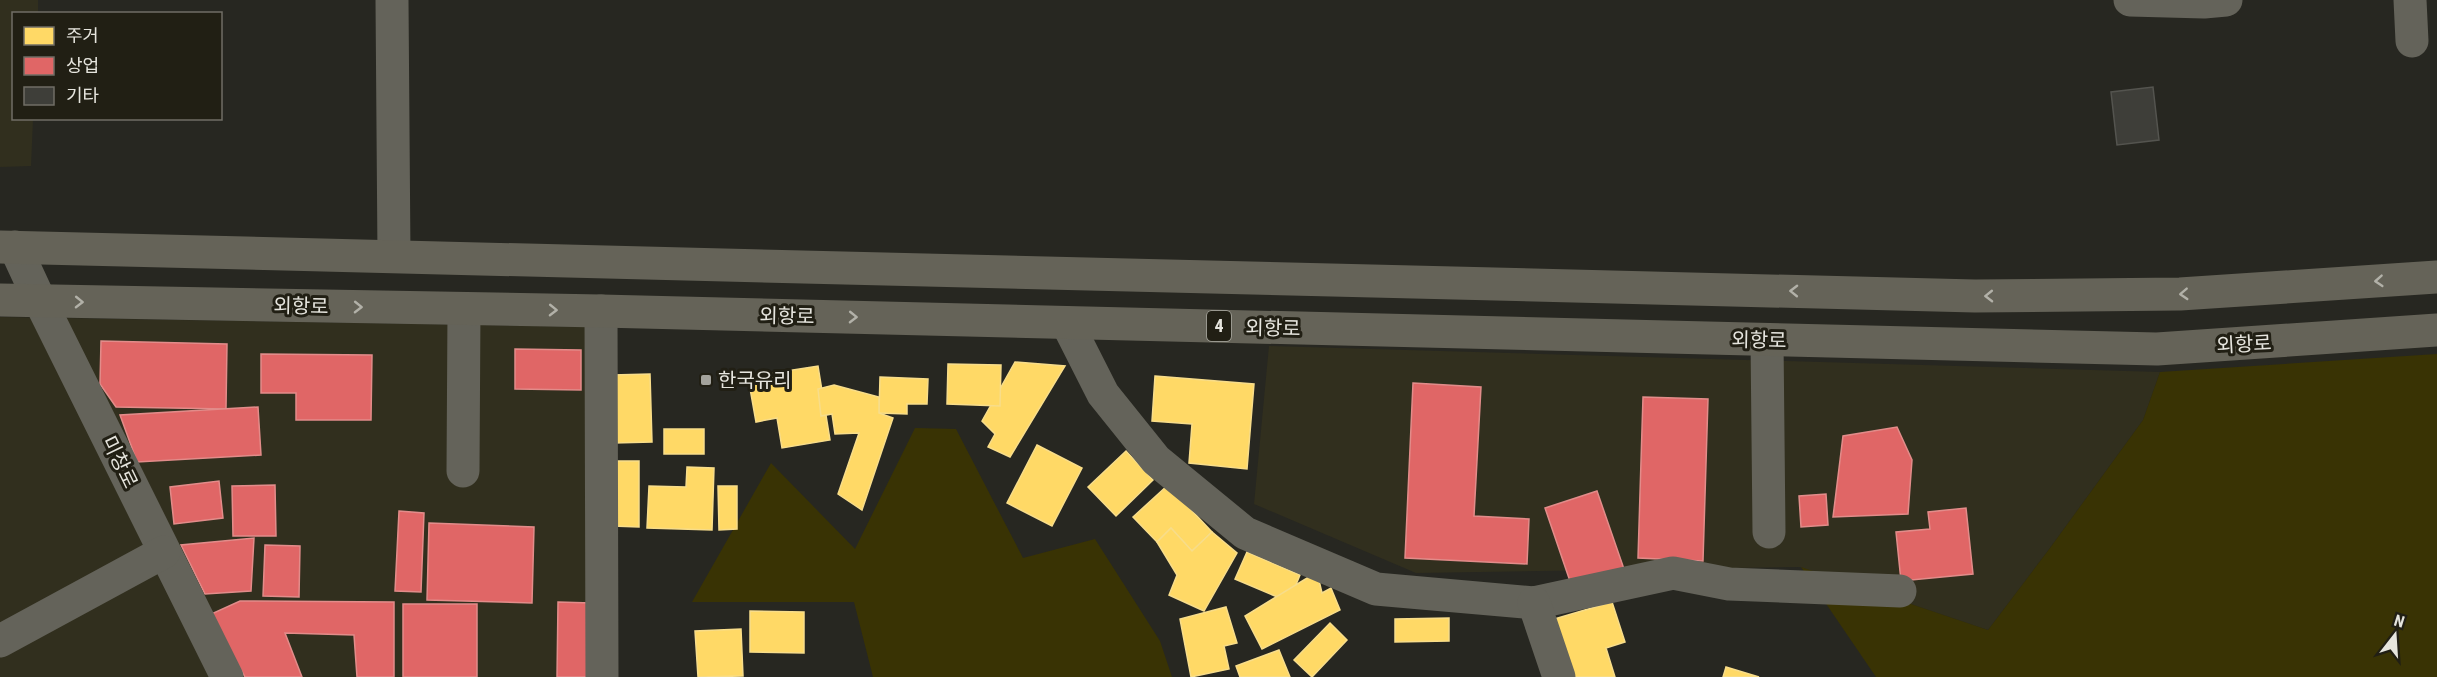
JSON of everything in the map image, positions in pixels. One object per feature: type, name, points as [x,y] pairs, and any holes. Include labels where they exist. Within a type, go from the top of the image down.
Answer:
[{"type":"main road","points":[[8,247],[1975,296],[2180,294],[2437,277]]},
{"type":"main road","name":"외항로","points":[[0,300],[601,311],[2157,349],[2437,330]]},
{"type":"street","points":[[392,0],[394,256]]},
{"type":"street","points":[[2130,0],[2204,2],[2226,0]]},
{"type":"street","points":[[2410,0],[2412,41]]},
{"type":"street","name":"미창로","points":[[8,247],[40,301],[226,677]]},
{"type":"street","points":[[463,471],[464,309]]},
{"type":"street","points":[[601,311],[602,677]]},
{"type":"street","points":[[1067,323],[1103,394],[1156,460],[1245,534],[1376,589],[1534,603],[1673,573],[1729,584],[1900,591]]},
{"type":"street","points":[[1767,340],[1769,532]]},
{"type":"street","points":[[0,641],[164,552]]},
{"type":"street","points":[[1534,603],[1559,677]]},
{"type":"shaded area","points":[[0,0],[38,0],[38,12],[12,12],[12,120],[33,120],[31,166],[0,167]]},
{"type":"shaded area","points":[[0,317],[592,327],[586,677],[0,677]]},
{"type":"shaded area","points":[[1269,346],[2160,372],[2143,420],[1988,630],[1800,567],[1416,573],[1254,504]]},
{"type":"shaded area","points":[[2437,354],[2437,677],[1876,677],[1801,567],[1988,630],[2143,420],[2160,372]]},
{"type":"shaded area","points":[[915,428],[956,429],[1023,558],[1095,539],[1160,641],[1172,677],[873,677],[854,602],[692,602],[771,463],[855,549]]},
{"type":"building: 주거","points":[[1015,362],[1065,366],[1010,457],[988,447],[995,434],[982,421]]},
{"type":"building: 주거","points":[[948,364],[1001,365],[1000,406],[947,404]]},
{"type":"building: 주거","points":[[818,366],[830,440],[782,448],[777,418],[756,422],[748,377]]},
{"type":"building: 주거","points":[[650,374],[652,442],[614,443],[612,375]]},
{"type":"building: 주거","points":[[1155,376],[1254,384],[1247,469],[1189,463],[1192,424],[1152,421]]},
{"type":"building: 주거","points":[[880,377],[928,379],[927,404],[907,404],[907,414],[879,413]]},
{"type":"building: 주거","points":[[834,385],[879,397],[879,413],[893,418],[862,510],[838,494],[859,433],[835,434],[832,414],[821,416],[818,389]]},
{"type":"building: 주거","points":[[664,429],[704,429],[704,454],[664,454]]},
{"type":"building: 주거","points":[[1037,445],[1082,468],[1052,526],[1007,503]]},
{"type":"building: 주거","points":[[1126,451],[1153,480],[1116,516],[1088,487]]},
{"type":"building: 주거","points":[[612,461],[639,461],[639,527],[612,526]]},
{"type":"building: 주거","points":[[687,467],[714,468],[712,530],[647,528],[649,486],[686,487]]},
{"type":"building: 주거","points":[[1168,485],[1212,532],[1192,551],[1171,528],[1157,542],[1133,517]]},
{"type":"building: 주거","points":[[718,486],[737,486],[737,529],[719,530]]},
{"type":"building: 주거","points":[[1171,528],[1192,551],[1212,532],[1237,553],[1204,611],[1169,595],[1177,575],[1157,542]]},
{"type":"building: 주거","points":[[1247,552],[1300,575],[1289,602],[1235,579]]},
{"type":"building: 주거","points":[[1317,572],[1322,593],[1331,588],[1340,610],[1262,649],[1245,616]]},
{"type":"building: 주거","points":[[1612,602],[1625,642],[1606,648],[1615,677],[1569,677],[1551,620]]},
{"type":"building: 주거","points":[[1226,607],[1237,643],[1224,646],[1229,669],[1191,677],[1180,619]]},
{"type":"building: 주거","points":[[750,611],[804,612],[804,653],[750,652]]},
{"type":"building: 주거","points":[[1449,618],[1449,641],[1395,642],[1395,619]]},
{"type":"building: 주거","points":[[1330,623],[1347,640],[1312,677],[1294,660]]},
{"type":"building: 주거","points":[[741,629],[743,676],[698,677],[695,631]]},
{"type":"building: 주거","points":[[1279,650],[1290,677],[1240,677],[1236,666]]},
{"type":"building: 주거","points":[[1726,667],[1759,677],[1723,677]]},
{"type":"building: 상업","points":[[101,341],[227,344],[226,409],[116,407],[100,384]]},
{"type":"building: 상업","points":[[515,349],[581,350],[581,390],[515,389]]},
{"type":"building: 상업","points":[[261,354],[372,355],[371,420],[296,420],[296,393],[261,393]]},
{"type":"building: 상업","points":[[1413,383],[1481,387],[1474,516],[1529,519],[1527,564],[1405,558]]},
{"type":"building: 상업","points":[[1643,397],[1708,399],[1703,561],[1638,558]]},
{"type":"building: 상업","points":[[258,407],[261,455],[137,462],[120,415]]},
{"type":"building: 상업","points":[[1897,427],[1912,460],[1908,514],[1833,517],[1843,436]]},
{"type":"building: 상업","points":[[219,481],[223,518],[174,524],[170,487]]},
{"type":"building: 상업","points":[[275,485],[276,536],[233,536],[232,486]]},
{"type":"building: 상업","points":[[1597,491],[1624,569],[1572,587],[1545,508]]},
{"type":"building: 상업","points":[[1826,494],[1828,525],[1801,527],[1799,496]]},
{"type":"building: 상업","points":[[1966,508],[1973,574],[1901,581],[1896,532],[1930,529],[1928,512]]},
{"type":"building: 상업","points":[[399,511],[424,513],[421,592],[395,591]]},
{"type":"building: 상업","points":[[429,523],[534,527],[532,603],[427,600]]},
{"type":"building: 상업","points":[[254,538],[251,591],[205,594],[181,545]]},
{"type":"building: 상업","points":[[265,545],[300,546],[299,597],[263,596]]},
{"type":"building: 상업","points":[[240,601],[394,602],[394,677],[357,677],[354,635],[285,633],[302,677],[245,677],[209,615]]},
{"type":"building: 상업","points":[[558,602],[591,603],[590,677],[557,677]]},
{"type":"building: 상업","points":[[403,604],[477,604],[477,677],[403,677]]},
{"type":"building: 기타","points":[[2153,87],[2159,140],[2117,145],[2111,92]]},
{"type":"place","name":"한국유리","points":[[706,380]]}]
